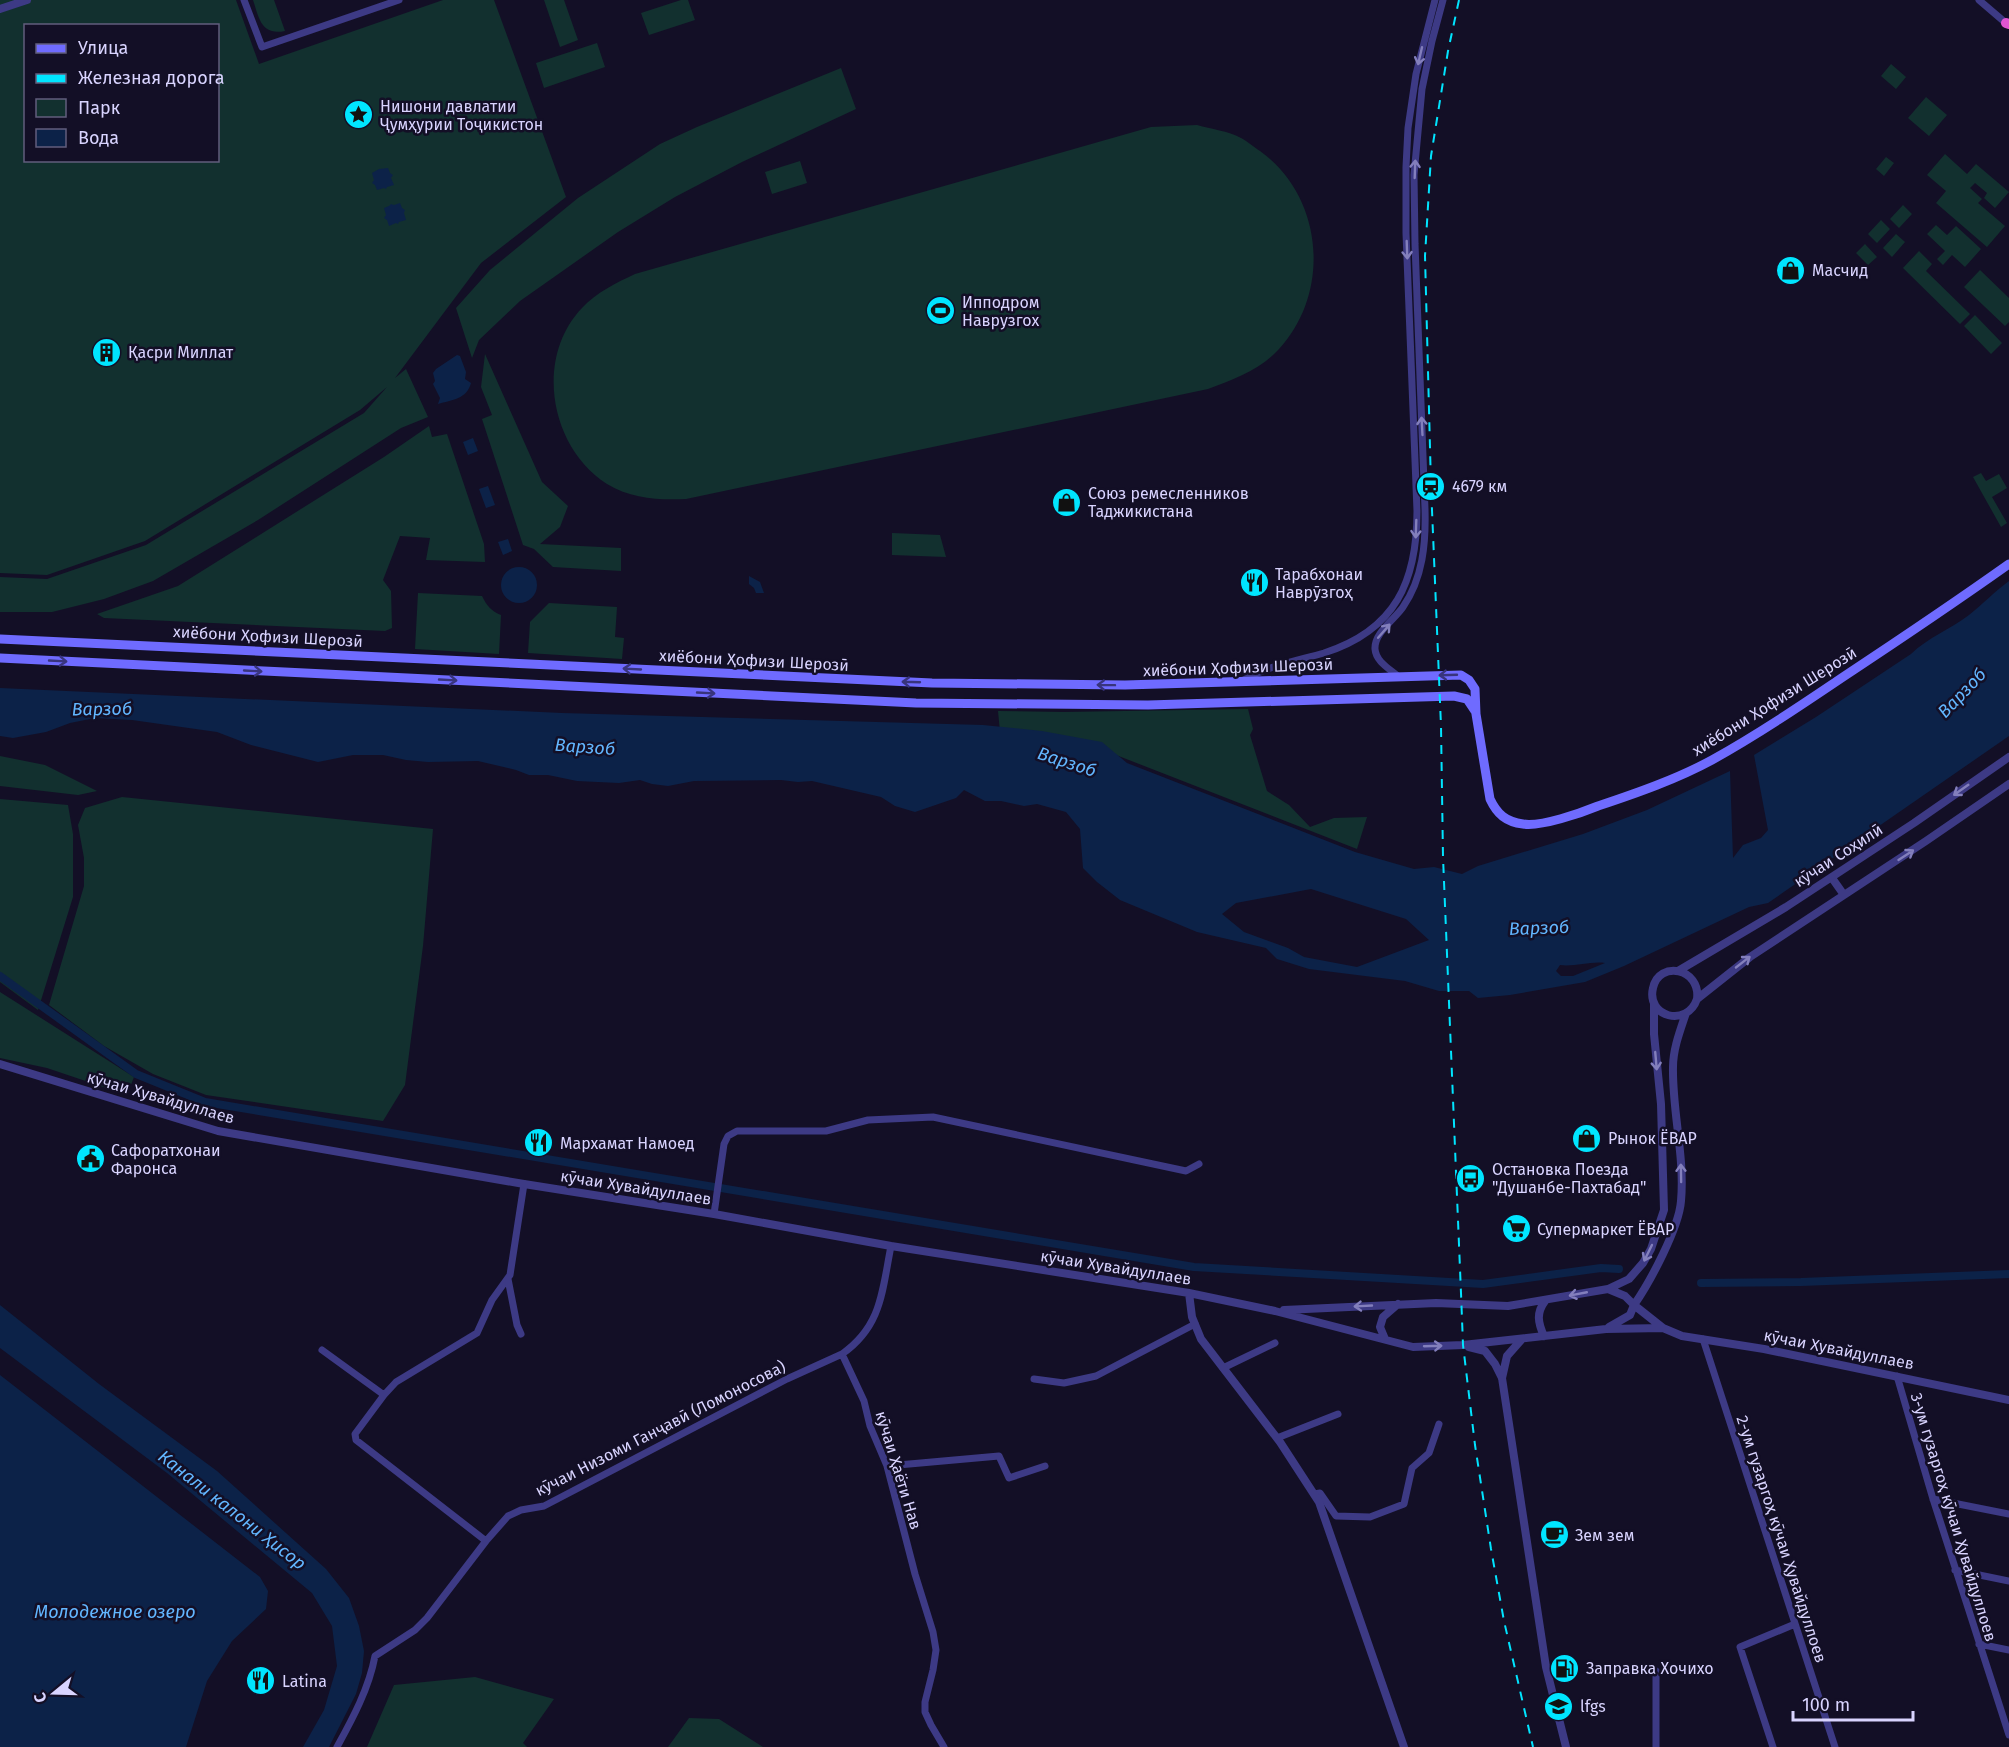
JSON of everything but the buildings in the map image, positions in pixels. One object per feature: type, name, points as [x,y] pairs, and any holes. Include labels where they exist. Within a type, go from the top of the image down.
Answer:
[{"type":"main road","name":"хиёбони Ҳофизи Шерозӣ","points":[[0,639],[904,682],[1101,686],[1464,676],[1472,682],[1475,689],[1476,714],[1490,799],[1495,810],[1503,818],[1526,825],[1586,811],[1665,781],[1711,760],[1801,705],[2009,564]]},
{"type":"main road","points":[[217,669],[219,648]]},
{"type":"main road","points":[[0,658],[916,703],[1127,705],[1454,696],[1467,699],[1476,714]]},
{"type":"main road","points":[[1236,703],[1238,682]]},
{"type":"street","points":[[0,9],[27,0]]},
{"type":"street","points":[[244,0],[262,47],[399,0]]},
{"type":"street","points":[[1238,682],[1260,671],[1338,648],[1367,631],[1393,607],[1408,578],[1414,558],[1417,520],[1405,206],[1407,144],[1418,64],[1435,0]]},
{"type":"street","points":[[1399,677],[1378,659],[1375,646],[1379,636],[1399,613],[1409,597],[1421,566],[1425,527],[1414,212],[1416,140],[1426,65],[1443,0]]},
{"type":"street","points":[[1979,0],[2008,24]]},
{"type":"street","points":[[1410,332],[1418,331]]},
{"type":"street","points":[[1414,450],[1424,449]]},
{"type":"street","name":"кӯчаи Соҳилӣ","points":[[1608,1290],[1629,1279],[1643,1263],[1651,1249],[1664,1210],[1661,1104],[1652,993],[1657,980],[1664,973],[1678,971],[1832,878],[2009,757]]},
{"type":"street","points":[[1654,1002],[1659,1010],[1667,1015],[1677,1016],[1686,1013],[1697,999],[1750,957],[2009,784]]},
{"type":"street","points":[[1832,878],[1844,895]]},
{"type":"street","points":[[1678,971],[1694,980],[1697,999]]},
{"type":"street","points":[[1634,1305],[1650,1282],[1678,1216],[1681,1201],[1681,1164],[1673,1067],[1686,1013]]},
{"type":"street","name":"кӯчаи Хувайдуллаев","points":[[0,1065],[218,1131],[891,1246],[1189,1293],[1275,1311],[1413,1347],[1463,1345],[1606,1329],[1663,1328]]},
{"type":"street","points":[[714,1214],[724,1144],[728,1136],[738,1131],[826,1131],[868,1120],[933,1117],[1186,1171],[1199,1164]]},
{"type":"street","points":[[486,1541],[356,1440],[356,1434],[396,1382],[477,1333],[492,1300],[508,1279],[512,1269],[524,1184]]},
{"type":"street","points":[[842,1354],[861,1339],[877,1314],[891,1246]]},
{"type":"street","points":[[508,1279],[517,1325],[521,1334]]},
{"type":"street","name":"кӯчаи Хувайдуллаев","points":[[1275,1311],[1436,1303],[1508,1306],[1608,1290],[1625,1296],[1663,1328],[1682,1336],[1764,1349],[2009,1400]]},
{"type":"street","points":[[1189,1293],[1192,1317],[1201,1339],[1276,1438],[1319,1502],[1404,1747]]},
{"type":"street","points":[[1544,1336],[1538,1318],[1540,1308],[1545,1301]]},
{"type":"street","points":[[1385,1339],[1380,1327],[1383,1317],[1398,1304]]},
{"type":"street","name":"кӯчаи Хувайдуллаев","points":[[1606,1329],[1630,1315],[1634,1305]]},
{"type":"street","points":[[1034,1379],[1064,1383],[1096,1376],[1196,1324]]},
{"type":"street","points":[[1502,1378],[1507,1356],[1522,1339]]},
{"type":"street","name":"2-ум гузаргоҳ кӯчаи Ҳувайдуллоев","points":[[1703,1339],[1834,1747]]},
{"type":"street","points":[[1223,1368],[1275,1343]]},
{"type":"street","points":[[1463,1345],[1485,1351],[1502,1378],[1546,1667],[1566,1747]]},
{"type":"street","points":[[322,1350],[384,1395]]},
{"type":"street","name":"кӯчаи Ҳаёти Нав","points":[[842,1354],[864,1401],[870,1426],[886,1466],[935,1642],[933,1670],[925,1712],[944,1747]]},
{"type":"street","name":"кӯчаи Низоми Ганҷавӣ (Ломоносова)","points":[[337,1747],[363,1694],[375,1656],[427,1618],[508,1516],[544,1506],[787,1379],[842,1354]]},
{"type":"street","name":"3-ум гузаргоҳ кӯчаи Ҳувайдуллоев","points":[[1897,1376],[1955,1570],[2009,1734]]},
{"type":"street","points":[[1276,1438],[1338,1414]]},
{"type":"street","points":[[1314,1494],[1320,1493],[1336,1516],[1353,1518],[1370,1517],[1404,1504],[1412,1468],[1429,1454],[1439,1424]]},
{"type":"street","points":[[886,1466],[999,1456],[1009,1478],[1045,1466]]},
{"type":"street","points":[[1933,1499],[2009,1514]]},
{"type":"street","points":[[1955,1570],[2009,1581]]},
{"type":"street","points":[[1773,1747],[1740,1647],[1795,1624]]},
{"type":"street","points":[[1979,1644],[2009,1650]]},
{"type":"street","points":[[1656,1671],[1656,1747]]},
{"type":"green space","points":[[0,0],[236,0],[259,64],[443,0],[494,0],[566,197],[481,263],[395,378],[406,369],[428,417],[401,428],[258,520],[153,581],[104,599],[52,612],[0,612],[0,577],[47,579],[146,545],[364,413],[387,387],[360,410],[145,541],[47,575],[0,573]]},
{"type":"green space","points":[[253,0],[274,0],[285,31],[277,32],[266,28],[259,19]]},
{"type":"green space","points":[[544,0],[564,0],[578,40],[560,47]]},
{"type":"green space","points":[[681,0],[688,0],[695,20],[649,35],[641,13]]},
{"type":"green space","points":[[597,43],[605,67],[544,88],[536,63]]},
{"type":"green space","points":[[1891,64],[1906,77],[1896,89],[1881,76]]},
{"type":"green space","points":[[841,68],[856,109],[742,162],[675,197],[618,232],[520,301],[479,340],[472,358],[456,308],[490,270],[578,198],[660,144]]},
{"type":"green space","points":[[1926,97],[1947,115],[1929,136],[1908,118]]},
{"type":"green space","name":"Ипподром Наврузгох","points":[[1197,125],[1236,136],[1260,151],[1281,170],[1297,193],[1308,218],[1313,245],[1313,273],[1307,300],[1296,326],[1279,349],[1264,363],[1246,373],[1208,389],[686,499],[645,498],[626,493],[607,484],[588,468],[572,448],[561,426],[555,401],[554,376],[558,352],[567,328],[588,302],[635,274],[1151,127]]},
{"type":"green space","points":[[1945,154],[1967,174],[1976,164],[2009,192],[1995,208],[1984,198],[1987,193],[1975,183],[1970,188],[1982,199],[1978,203],[2005,226],[1987,247],[1936,203],[1946,191],[1927,175]]},
{"type":"green space","points":[[1886,157],[1894,163],[1884,176],[1876,169]]},
{"type":"green space","points":[[800,161],[807,183],[772,194],[765,172]]},
{"type":"green space","points":[[1903,205],[1912,214],[1899,228],[1890,219]]},
{"type":"green space","points":[[1881,220],[1890,229],[1877,243],[1868,234]]},
{"type":"green space","points":[[1936,225],[1947,235],[1956,226],[1981,249],[1965,267],[1952,255],[1943,265],[1937,259],[1945,251],[1927,234]]},
{"type":"green space","points":[[1896,234],[1905,242],[1892,257],[1883,248]]},
{"type":"green space","points":[[1865,244],[1877,257],[1868,265],[1856,253]]},
{"type":"green space","points":[[1919,251],[1932,264],[1926,271],[1970,314],[1960,324],[1903,268]]},
{"type":"green space","points":[[1980,270],[2009,298],[2009,322],[2005,326],[1964,287]]},
{"type":"green space","points":[[1975,315],[2002,343],[1991,354],[1964,326]]},
{"type":"green space","points":[[485,354],[542,482],[568,506],[560,527],[540,544],[621,548],[621,571],[553,567],[534,549],[523,545],[482,419],[492,415],[481,387]]},
{"type":"green space","points":[[429,426],[432,437],[447,434],[484,544],[485,562],[426,560],[430,538],[400,536],[383,580],[391,591],[392,628],[385,631],[104,618],[97,614],[178,586],[384,457]]},
{"type":"green space","points":[[1981,473],[1986,481],[1999,474],[2007,488],[1992,497],[2007,523],[2001,527],[1973,477]]},
{"type":"green space","points":[[892,533],[940,535],[946,557],[892,555]]},
{"type":"green space","points":[[418,593],[482,596],[490,608],[501,615],[499,654],[415,649]]},
{"type":"green space","points":[[549,603],[617,607],[615,637],[624,638],[622,659],[528,653],[530,622]]},
{"type":"green space","points":[[1248,709],[1253,729],[1250,735],[1267,791],[1289,805],[1310,827],[1334,818],[1367,817],[1357,849],[1093,746],[1000,732],[998,711],[1064,712]]},
{"type":"green space","points":[[0,756],[45,765],[97,791],[78,795],[0,786]]},
{"type":"green space","points":[[122,797],[433,829],[423,946],[405,1085],[383,1121],[206,1095],[153,1074],[104,1046],[49,1005],[84,886],[84,858],[78,825],[85,808]]},
{"type":"green space","points":[[0,799],[68,805],[73,834],[73,897],[38,1010],[0,982]]},
{"type":"green space","points":[[0,992],[134,1077],[127,1095],[47,1068],[0,1058]]},
{"type":"green space","points":[[475,1677],[554,1699],[523,1743],[527,1747],[367,1747],[394,1685]]},
{"type":"green space","points":[[689,1718],[719,1719],[763,1747],[668,1747]]},
{"type":"water","points":[[388,168],[393,175],[391,178],[394,185],[377,190],[372,183],[374,180],[372,173]]},
{"type":"water","points":[[400,203],[405,210],[406,220],[389,226],[384,218],[386,215],[384,208]]},
{"type":"water","points":[[457,355],[460,356],[466,372],[465,379],[471,383],[462,396],[438,404],[440,398],[433,384],[435,381],[433,373]]},
{"type":"water","points":[[473,438],[478,451],[468,455],[463,442]]},
{"type":"water","points":[[488,486],[495,505],[486,508],[479,489]]},
{"type":"water","points":[[508,539],[512,551],[503,555],[498,542]]},
{"type":"water","points":[[519,567],[532,572],[537,585],[532,598],[519,603],[506,598],[501,585],[506,572]]},
{"type":"water","points":[[749,576],[760,582],[764,593],[756,593],[749,584]]},
{"type":"water","name":"Варзоб","points":[[2009,581],[2009,736],[1768,903],[1749,907],[1585,982],[1478,998],[1469,991],[1439,991],[1405,981],[1309,969],[1277,959],[1266,948],[1197,932],[1120,900],[1097,882],[1083,868],[1080,829],[1066,812],[1037,804],[1024,806],[1001,801],[985,801],[964,790],[956,798],[915,812],[895,806],[881,797],[812,781],[694,781],[668,786],[640,780],[619,783],[529,775],[478,761],[428,762],[383,755],[353,755],[318,762],[251,745],[217,732],[132,720],[95,718],[70,723],[46,732],[13,738],[0,736],[0,688],[562,713],[983,725],[1042,731],[1102,742],[1127,763],[1355,852],[1414,869],[1434,867],[1462,874],[1478,866],[1583,834],[1647,810],[1730,771],[1733,858],[1743,845],[1761,838],[1768,830],[1754,755],[1816,717],[1924,643],[1962,620]],"holes":[[[1311,889],[1406,919],[1429,940],[1357,967],[1304,957],[1288,948],[1244,932],[1222,914],[1236,903]],[[1605,963],[1573,976],[1561,976],[1556,971],[1560,965]]]},
{"type":"water","name":"Канали калони Ҳисор","points":[[0,1305],[99,1384],[217,1471],[326,1569],[349,1598],[359,1626],[364,1651],[362,1673],[356,1694],[329,1747],[303,1747],[324,1710],[337,1666],[332,1626],[312,1593],[167,1473],[0,1348]]},
{"type":"water","name":"Молодежное озеро","points":[[0,1375],[260,1577],[268,1591],[266,1609],[232,1641],[207,1681],[186,1747],[0,1747]]},
{"type":"waterway","points":[[0,976],[136,1074],[205,1102],[1194,1267],[1483,1284],[1601,1268],[1619,1269]]},
{"type":"waterway","points":[[1701,1283],[1801,1282],[2009,1274]]},
{"type":"railway","points":[[1459,0],[1448,51],[1431,156],[1425,256],[1431,486],[1441,726],[1443,857],[1463,1345],[1491,1549],[1504,1621],[1533,1747]]},
{"type":"place","name":"Нишони давлатии Ҷумҳурии Тоҷикистон","points":[[359,115]]},
{"type":"place","name":"Масчид","points":[[1791,270]]},
{"type":"place","name":"Ипподром Наврузгох","points":[[941,311]]},
{"type":"place","name":"Қасри Миллат","points":[[107,352]]},
{"type":"place","name":"4679 км","points":[[1431,486]]},
{"type":"place","name":"Союз ремесленников Таджикистана","points":[[1067,502]]},
{"type":"place","name":"Тарабхонаи Наврӯзгоҳ","points":[[1254,583]]},
{"type":"place","name":"Рынок ЁВАР","points":[[1587,1138]]},
{"type":"place","name":"Мархамат Намоед","points":[[539,1143]]},
{"type":"place","name":"Сафоратхонаи Фаронса","points":[[90,1159]]},
{"type":"place","name":"Остановка Поезда \"Душанбе-Пахтабад\"","points":[[1471,1178]]},
{"type":"place","name":"Супермаркет ЁВАР","points":[[1516,1229]]},
{"type":"place","name":"Зем зем","points":[[1554,1535]]},
{"type":"place","name":"Заправка Хочихо","points":[[1565,1668]]},
{"type":"place","name":"Latina","points":[[261,1681]]},
{"type":"place","name":"lfgs","points":[[1559,1706]]}]
